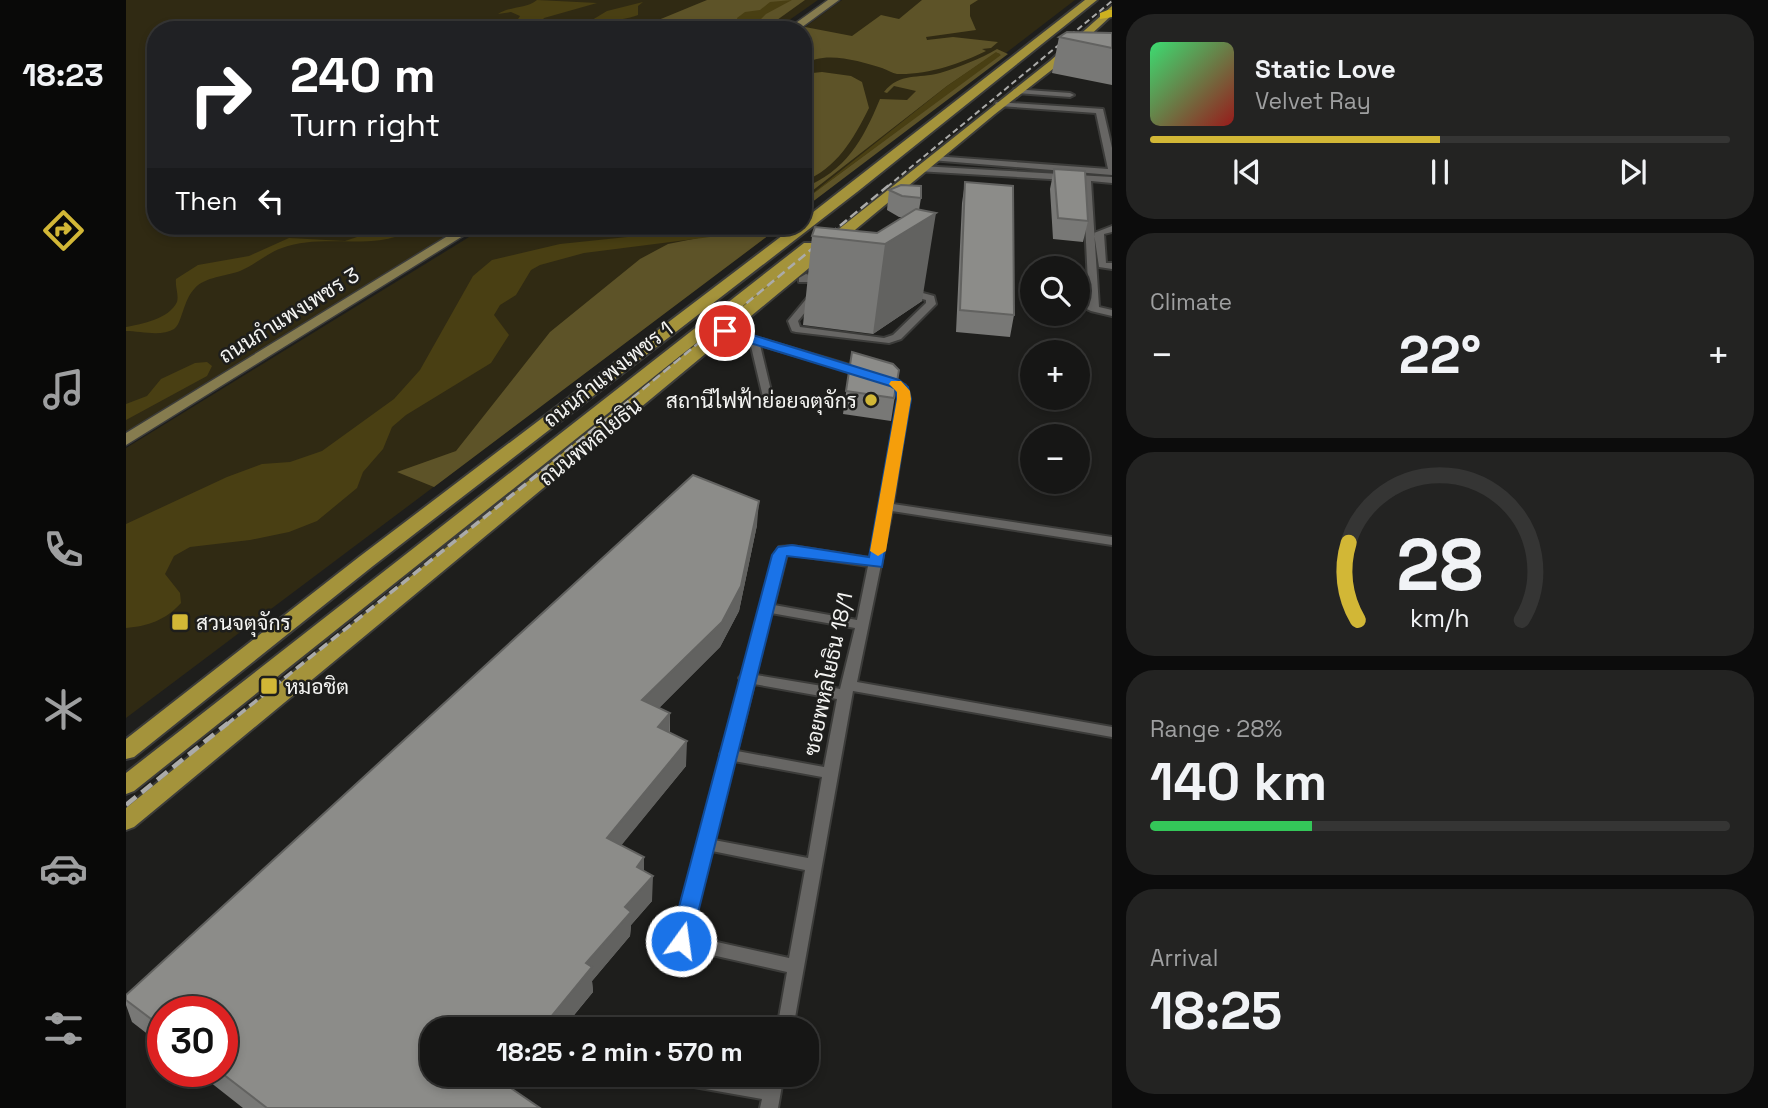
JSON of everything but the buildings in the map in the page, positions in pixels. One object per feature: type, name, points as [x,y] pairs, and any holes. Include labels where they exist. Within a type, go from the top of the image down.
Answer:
[{"type":"main road","name":"ถนนกำแพงเพชร 1","points":[[812,219],[1024,57],[1092,0]]},
{"type":"main road","name":"ถนนพหลโยธิน","points":[[126,821],[725,331],[802,278],[864,216],[999,104],[1054,63],[1109,13]]},
{"type":"main road","name":"ถนนพหลโยธิน","points":[[126,785],[1011,84],[1054,63]]},
{"type":"main road","points":[[864,216],[868,198]]},
{"type":"main road","name":"ถนนกำแพงเพชร 1","points":[[126,751],[791,235]]},
{"type":"main road","points":[[370,592],[433,571]]},
{"type":"street","points":[[804,21],[834,0]]},
{"type":"street","points":[[1017,91],[1070,95]]},
{"type":"street","points":[[934,158],[963,157],[1112,171],[1100,111],[999,104]]},
{"type":"street","points":[[951,143],[963,157]]},
{"type":"street","points":[[920,169],[1112,180]]},
{"type":"street","points":[[1087,179],[1094,309]]},
{"type":"street","points":[[1112,229],[1099,233],[1102,265],[1112,266]]},
{"type":"street","name":"ถนนกำแพงเพชร 3","points":[[126,440],[458,235]]},
{"type":"street","points":[[802,278],[824,283],[793,321],[795,327],[880,341],[897,337],[932,302],[926,294],[893,290]]},
{"type":"street","points":[[1090,307],[1112,313]]},
{"type":"street","name":"ซอยพหลโยธิน 18/1","points":[[725,331],[901,387],[904,399],[876,563],[829,774],[787,1017]]},
{"type":"street","points":[[754,339],[767,395]]},
{"type":"street","points":[[887,507],[1112,541]]},
{"type":"street","points":[[797,967],[681,941],[746,678],[783,550],[876,563]]},
{"type":"street","points":[[766,608],[862,625]]},
{"type":"street","points":[[746,678],[846,690],[1112,732]]},
{"type":"street","points":[[727,754],[829,774]]},
{"type":"street","points":[[705,844],[812,865]]},
{"type":"street","points":[[718,1087],[770,1100]]},
{"type":"shaded area","points":[[126,0],[818,0],[788,21],[147,21],[147,235],[456,235],[126,435]]},
{"type":"shaded area","points":[[537,0],[597,3],[544,18],[542,21],[517,21],[520,16],[511,12],[498,14]]},
{"type":"shaded area","points":[[707,0],[805,0],[776,21],[656,21]]},
{"type":"shaded area","points":[[792,0],[766,14],[759,21],[738,21],[737,18],[745,12],[760,10],[770,2]]},
{"type":"shaded area","points":[[842,0],[1075,0],[812,202],[812,22]]},
{"type":"shaded area","points":[[922,0],[978,0],[970,5],[970,16],[976,30],[926,37],[927,40],[953,37],[998,42],[991,48],[982,49],[986,51],[965,60],[920,73],[897,74],[842,58],[812,61],[812,28],[852,36],[881,15],[899,19]]},
{"type":"shaded area","points":[[643,2],[638,6],[638,15],[590,21],[607,11]]},
{"type":"shaded area","points":[[997,49],[1008,54],[812,202],[812,194],[1000,54],[996,53],[947,86],[812,191],[812,184],[831,173],[860,141],[880,99],[907,100],[916,91],[894,86],[887,93],[884,92],[890,86],[896,81],[947,71]]},
{"type":"shaded area","points":[[996,52],[1001,55],[812,194],[812,194],[947,86]]},
{"type":"shaded area","points":[[812,73],[851,76],[862,82],[869,108],[843,152],[812,178]]},
{"type":"shaded area","points":[[363,235],[400,235],[378,240],[314,242],[282,248],[240,271],[199,284],[191,293],[174,329],[157,333],[126,331],[126,327],[155,320],[168,313],[177,302],[176,279],[198,265],[249,256],[289,238],[345,241]]},
{"type":"shaded area","name":"สวนจตุจักร","points":[[472,235],[769,235],[126,718],[126,448]]},
{"type":"shaded area","points":[[646,235],[722,235],[584,253],[531,270],[516,295],[500,305],[494,315],[509,335],[491,363],[406,415],[392,427],[383,449],[363,472],[357,488],[317,521],[289,532],[190,547],[174,556],[165,574],[180,593],[181,603],[156,621],[126,628],[126,524],[227,477],[262,464],[290,462],[322,451],[394,399],[420,370],[473,276],[492,260],[560,244]]},
{"type":"shaded area","points":[[713,235],[769,235],[434,487],[397,472],[456,451],[550,332],[640,259],[668,244]]},
{"type":"shaded area","points":[[207,362],[212,366],[207,376],[126,420],[126,404],[147,396],[161,379],[195,363]]},
{"type":"railway","points":[[887,187],[1112,1]]},
{"type":"railway","points":[[601,424],[889,185]]},
{"type":"railway","points":[[226,725],[603,422]]},
{"type":"railway","points":[[126,805],[228,723]]},
{"type":"slow traffic","points":[[878,551],[904,399],[904,391],[896,384]]},
{"type":"place","name":"สถานีไฟฟ้าย่อยจตุจักร","points":[[871,400]]},
{"type":"place","name":"สวนจตุจักร","points":[[180,622]]},
{"type":"place","name":"หมอชิต","points":[[269,686]]},
{"type":"route","points":[[681,941],[746,678],[780,555],[783,550],[792,550],[876,563],[904,399],[904,391],[895,383],[725,331]]}]
